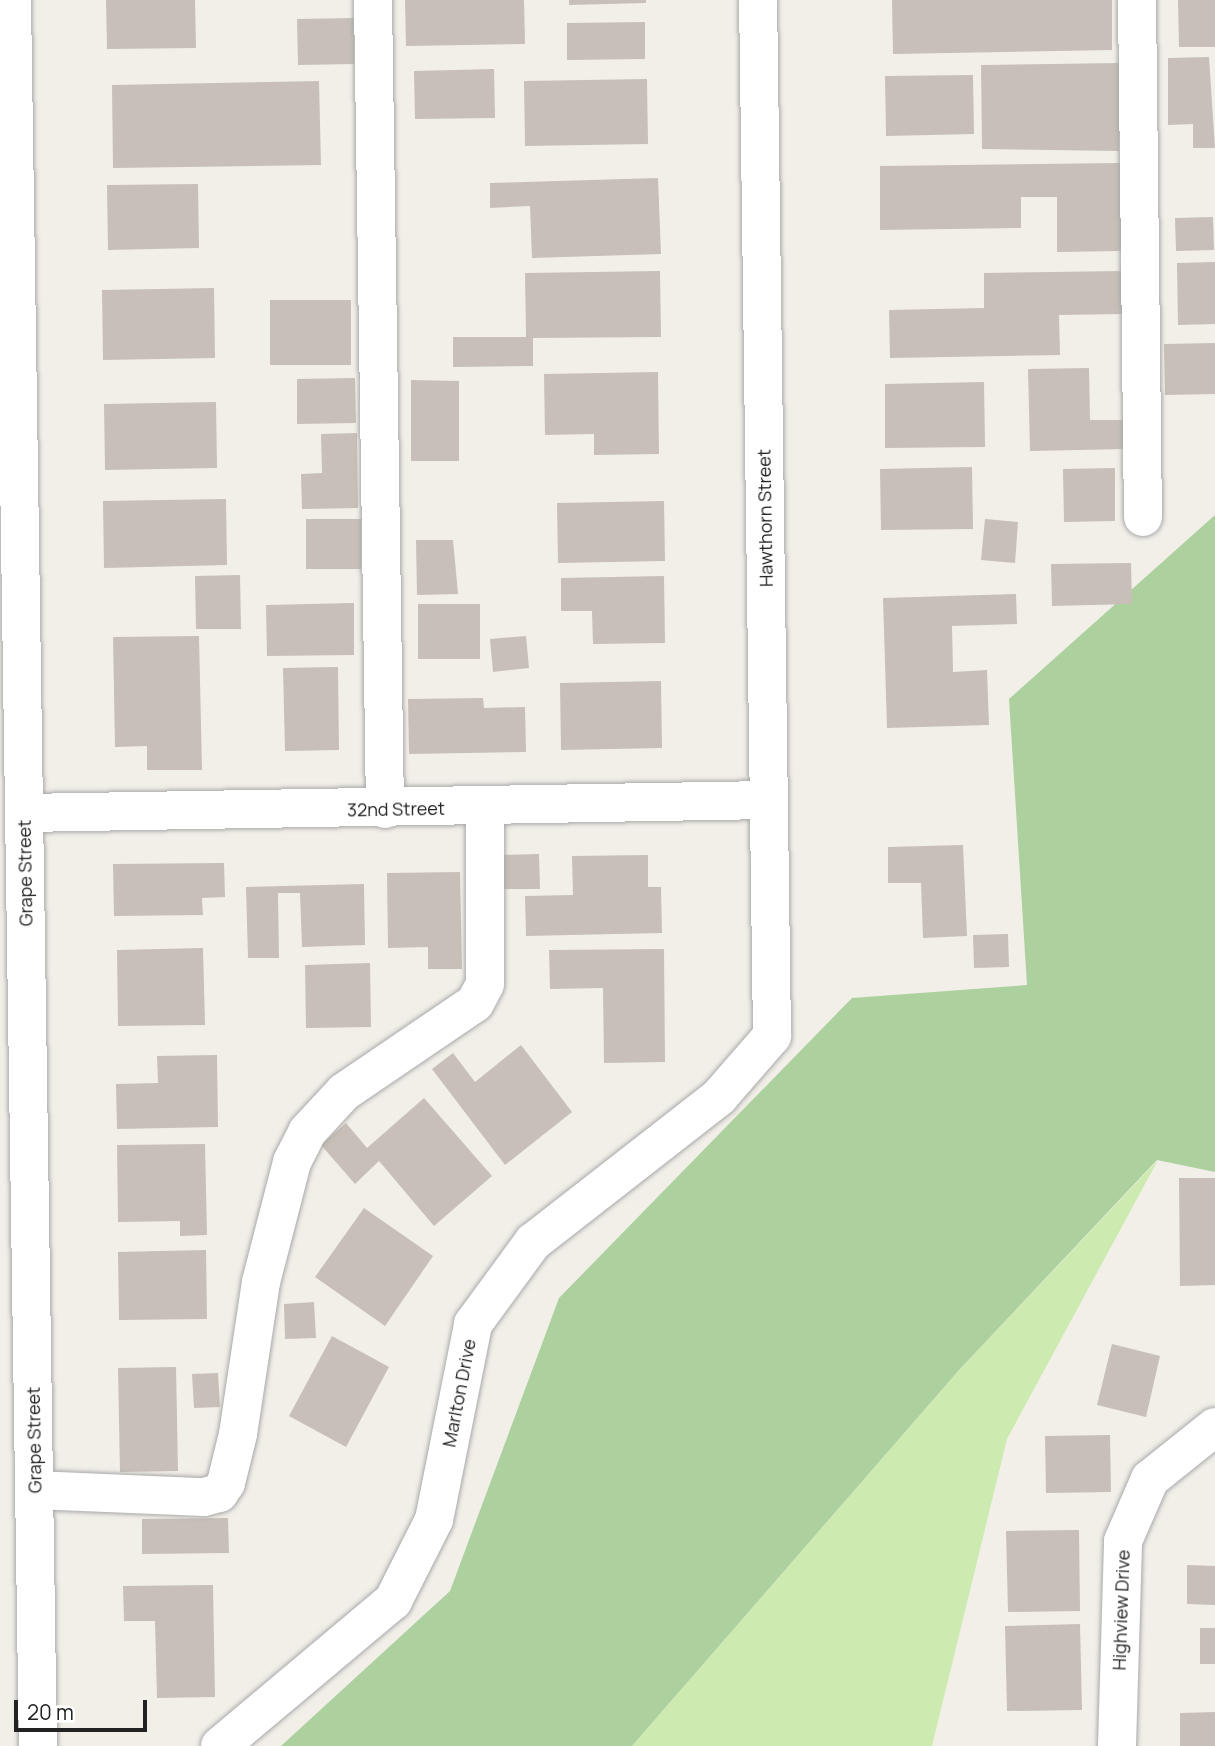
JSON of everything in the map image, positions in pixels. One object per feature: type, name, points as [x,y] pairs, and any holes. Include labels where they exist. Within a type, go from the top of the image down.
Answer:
[{"type":"street","name":"Grape Street","points":[[12,0],[7,89],[12,757],[24,813],[15,1280],[34,1490],[38,1746]]},
{"type":"street","points":[[373,0],[385,809]]},
{"type":"street","name":"Hawthorn Street","points":[[758,0],[772,1036]]},
{"type":"street","points":[[1137,0],[1143,517]]},
{"type":"street","name":"32nd Street","points":[[24,813],[485,808],[768,800]]},
{"type":"street","points":[[34,1490],[191,1497],[219,1493],[226,1483],[238,1434],[261,1282],[292,1162],[307,1132],[344,1092],[475,1003],[485,984],[485,808]]},
{"type":"street","name":"Marlton Drive","points":[[220,1746],[393,1601],[434,1520],[473,1324],[533,1242],[719,1097],[772,1036]]},
{"type":"street","name":"Highview Drive","points":[[1117,1746],[1123,1541],[1150,1479],[1215,1427]]},
{"type":"green space","points":[[1215,515],[1215,1172],[1157,1160],[959,1370],[632,1746],[281,1746],[450,1591],[559,1298],[852,998],[1027,985],[1009,699]]},
{"type":"green space","points":[[1158,1160],[1007,1439],[932,1746],[632,1746],[959,1370]]},
{"type":"building","points":[[106,0],[195,0],[196,48],[107,49]]},
{"type":"building","points":[[405,0],[524,0],[525,44],[406,46]]},
{"type":"building","points":[[569,0],[646,0],[646,3],[569,5]]},
{"type":"building","points":[[892,0],[1112,0],[1112,50],[893,54]]},
{"type":"building","points":[[1178,0],[1215,0],[1215,47],[1179,47]]},
{"type":"building","points":[[354,18],[354,64],[298,65],[297,19]]},
{"type":"building","points":[[645,22],[645,59],[567,60],[567,23]]},
{"type":"building","points":[[1209,57],[1215,148],[1193,148],[1193,124],[1168,125],[1168,58]]},
{"type":"building","points":[[1119,63],[1119,151],[982,149],[981,65]]},
{"type":"building","points":[[494,69],[495,118],[415,119],[414,71]]},
{"type":"building","points":[[973,75],[974,134],[886,136],[885,76]]},
{"type":"building","points":[[647,79],[648,144],[525,146],[524,81]]},
{"type":"building","points":[[319,81],[321,165],[113,168],[112,85]]},
{"type":"building","points":[[1121,163],[1122,251],[1057,252],[1057,197],[1021,197],[1021,228],[880,230],[880,166]]},
{"type":"building","points":[[658,178],[661,254],[532,258],[530,206],[490,208],[490,183]]},
{"type":"building","points":[[198,184],[199,248],[108,250],[107,185]]},
{"type":"building","points":[[1213,217],[1214,250],[1176,251],[1175,218]]},
{"type":"building","points":[[1215,262],[1215,324],[1178,325],[1177,263]]},
{"type":"building","points":[[660,271],[661,337],[533,338],[533,366],[453,367],[453,337],[526,337],[525,273]]},
{"type":"building","points":[[1122,271],[1123,314],[1059,315],[1060,355],[890,358],[889,310],[984,308],[984,273]]},
{"type":"building","points":[[214,288],[215,358],[103,360],[102,290]]},
{"type":"building","points":[[270,300],[351,300],[351,365],[270,365]]},
{"type":"building","points":[[1215,343],[1215,394],[1165,395],[1164,344]]},
{"type":"building","points":[[1089,368],[1090,420],[1125,420],[1126,449],[1030,451],[1028,369]]},
{"type":"building","points":[[658,372],[659,454],[594,455],[594,434],[545,435],[544,374]]},
{"type":"building","points":[[355,378],[356,423],[297,424],[297,379]]},
{"type":"building","points":[[411,380],[459,381],[459,461],[411,461]]},
{"type":"building","points":[[984,382],[985,447],[885,448],[885,384]]},
{"type":"building","points":[[216,402],[217,468],[105,470],[104,404]]},
{"type":"building","points":[[357,433],[358,508],[302,509],[301,474],[322,473],[321,434]]},
{"type":"building","points":[[972,467],[973,529],[881,530],[880,469]]},
{"type":"building","points":[[1115,468],[1115,521],[1064,522],[1063,469]]},
{"type":"building","points":[[226,499],[227,565],[104,568],[103,501]]},
{"type":"building","points":[[664,501],[665,561],[558,563],[557,503]]},
{"type":"building","points":[[306,519],[361,519],[361,569],[306,569]]},
{"type":"building","points":[[985,519],[1018,522],[1015,563],[981,560]]},
{"type":"building","points":[[416,540],[453,540],[458,594],[417,595]]},
{"type":"building","points":[[1131,563],[1132,604],[1052,606],[1051,564]]},
{"type":"building","points":[[240,575],[241,629],[196,629],[195,576]]},
{"type":"building","points":[[664,576],[665,643],[593,644],[592,611],[561,611],[561,578]]},
{"type":"building","points":[[1016,594],[1017,624],[952,626],[953,672],[987,670],[989,725],[887,728],[883,598]]},
{"type":"building","points":[[354,603],[354,655],[267,656],[266,605]]},
{"type":"building","points":[[418,604],[480,604],[480,659],[418,659]]},
{"type":"building","points":[[199,636],[202,770],[147,770],[147,746],[115,747],[113,637]]},
{"type":"building","points":[[526,636],[529,668],[493,672],[490,639]]},
{"type":"building","points":[[338,667],[339,750],[285,751],[283,668]]},
{"type":"building","points":[[661,681],[662,748],[561,750],[560,683]]},
{"type":"building","points":[[483,698],[484,708],[525,707],[526,752],[409,754],[408,699]]},
{"type":"building","points":[[963,845],[967,936],[923,938],[921,883],[888,883],[888,847]]},
{"type":"building","points":[[539,854],[540,889],[501,889],[501,855]]},
{"type":"building","points":[[648,855],[648,887],[661,887],[662,933],[526,936],[525,896],[573,895],[572,856]]},
{"type":"building","points":[[224,863],[225,897],[202,898],[203,915],[114,916],[113,864]]},
{"type":"building","points":[[460,872],[462,969],[428,969],[428,947],[388,948],[387,873]]},
{"type":"building","points":[[364,884],[365,945],[302,947],[300,893],[278,893],[279,958],[248,958],[246,887]]},
{"type":"building","points":[[1008,934],[1009,967],[974,968],[973,935]]},
{"type":"building","points":[[203,948],[205,1025],[118,1026],[117,950]]},
{"type":"building","points":[[664,949],[665,1062],[604,1063],[603,988],[550,989],[549,950]]},
{"type":"building","points":[[370,963],[371,1027],[306,1028],[305,965]]},
{"type":"building","points":[[521,1045],[572,1112],[505,1165],[432,1069],[453,1053],[475,1082]]},
{"type":"building","points":[[217,1055],[218,1127],[117,1129],[116,1084],[158,1083],[157,1056]]},
{"type":"building","points":[[424,1098],[492,1176],[434,1226],[379,1161],[355,1184],[321,1145],[346,1123],[367,1148]]},
{"type":"building","points":[[205,1144],[207,1235],[180,1236],[180,1221],[118,1222],[117,1145]]},
{"type":"building","points":[[1179,1178],[1215,1178],[1215,1285],[1180,1286]]},
{"type":"building","points":[[364,1208],[433,1256],[385,1326],[315,1277]]},
{"type":"building","points":[[206,1250],[207,1319],[119,1320],[118,1252]]},
{"type":"building","points":[[314,1302],[316,1338],[285,1339],[284,1304]]},
{"type":"building","points":[[332,1336],[389,1367],[346,1447],[289,1416]]},
{"type":"building","points":[[1112,1344],[1160,1356],[1146,1417],[1097,1405]]},
{"type":"building","points":[[176,1367],[178,1471],[120,1472],[118,1368]]},
{"type":"building","points":[[218,1373],[220,1407],[194,1408],[192,1374]]},
{"type":"building","points":[[1110,1435],[1111,1492],[1046,1493],[1045,1436]]},
{"type":"building","points":[[228,1518],[229,1553],[142,1554],[142,1519]]},
{"type":"building","points":[[1079,1530],[1080,1611],[1008,1612],[1006,1531]]},
{"type":"building","points":[[1187,1565],[1215,1566],[1215,1605],[1187,1604]]},
{"type":"building","points":[[213,1585],[215,1697],[157,1698],[155,1621],[124,1621],[123,1586]]},
{"type":"building","points":[[1080,1624],[1082,1710],[1007,1711],[1005,1626]]},
{"type":"building","points":[[1200,1628],[1215,1628],[1215,1664],[1200,1664]]},
{"type":"building","points":[[1215,1712],[1215,1746],[1180,1746],[1180,1713]]}]
